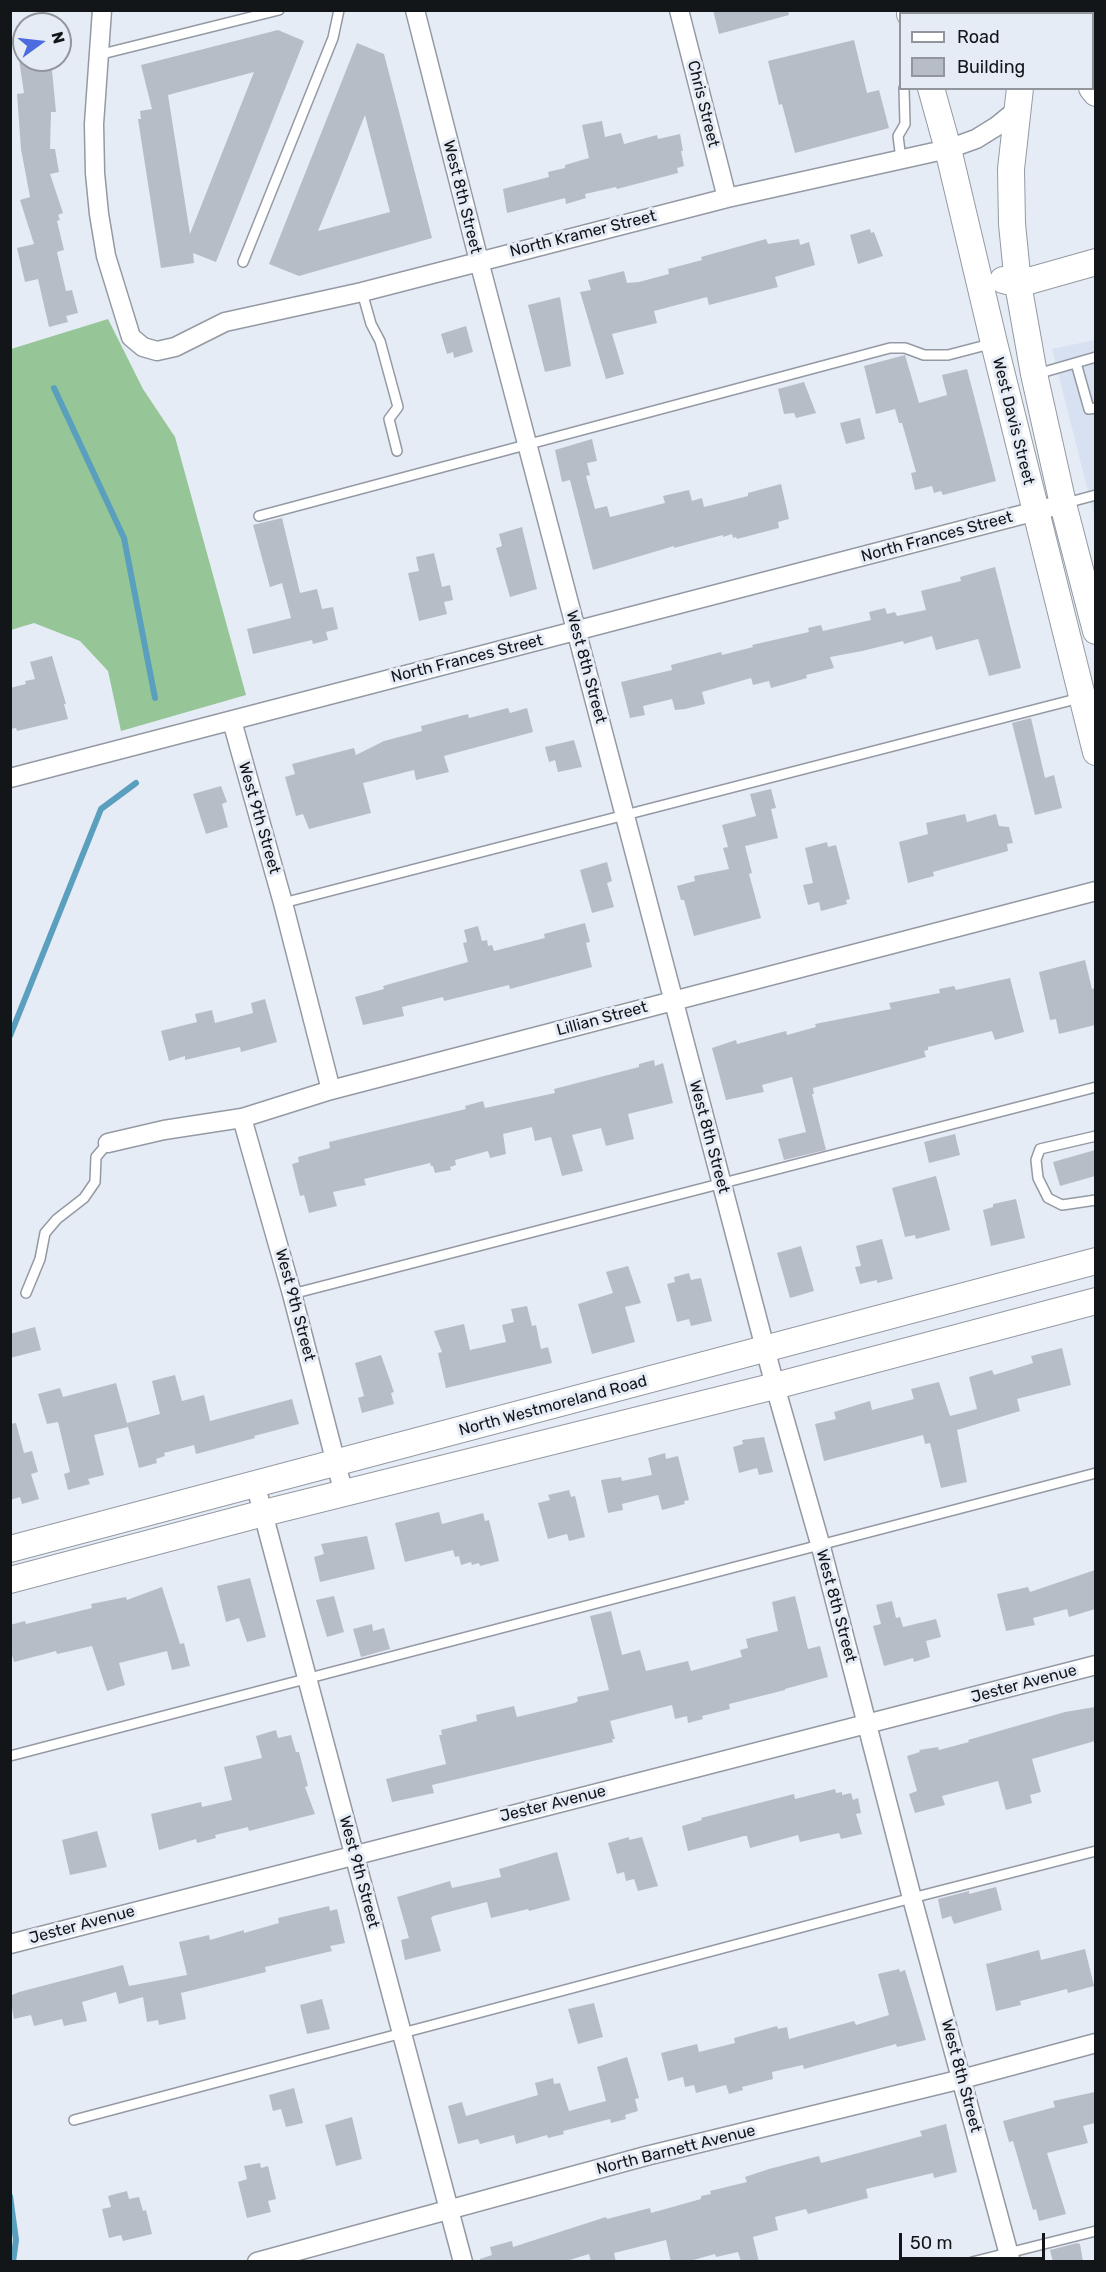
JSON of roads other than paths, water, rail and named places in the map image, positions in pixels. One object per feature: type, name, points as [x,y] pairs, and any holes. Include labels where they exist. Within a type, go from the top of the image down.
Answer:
[{"type":"main road","name":"West Davis Street","points":[[932,90],[948,149],[1095,752]]},
{"type":"main road","name":"West Davis Street","points":[[1019,98],[1011,169],[1012,224],[1018,284],[1034,374],[1063,504],[1094,618]]},
{"type":"main road","points":[[974,259],[995,278],[1018,284],[1095,262]]},
{"type":"main road","name":"North Westmoreland Road","points":[[10,1549],[1095,1261]]},
{"type":"main road","name":"North Westmoreland Road","points":[[10,1580],[264,1513],[775,1386],[1095,1301]]},
{"type":"street","points":[[98,55],[102,10]]},
{"type":"street","name":"West 8th Street","points":[[415,10],[775,1386],[821,1546],[912,1898],[1010,2257]]},
{"type":"street","name":"Chris Street","points":[[679,10],[727,198]]},
{"type":"street","name":"North Kramer Street","points":[[98,55],[94,124],[95,173],[106,255],[131,337],[143,347],[157,351],[175,347],[225,322],[362,292],[727,198],[948,149],[976,139],[997,126],[1019,98]]},
{"type":"street","name":"North Frances Street","points":[[10,778],[1063,504]]},
{"type":"street","name":"West 9th Street","points":[[232,721],[283,903],[331,1090]]},
{"type":"street","name":"Lillian Street","points":[[108,1143],[164,1130],[242,1118],[331,1090],[1095,891]]},
{"type":"street","name":"West 9th Street","points":[[242,1118],[292,1294],[344,1494]]},
{"type":"street","name":"West 9th Street","points":[[255,1483],[462,2262]]},
{"type":"street","name":"Jester Avenue","points":[[10,1944],[1095,1665]]},
{"type":"street","name":"North Barnett Avenue","points":[[257,2262],[657,2153],[962,2079],[1095,2043]]},
{"type":"lane","points":[[98,55],[279,10]]},
{"type":"lane","points":[[243,262],[333,38],[339,10]]},
{"type":"lane","points":[[901,159],[898,136],[905,124],[904,90]]},
{"type":"lane","points":[[362,292],[371,324],[380,341],[398,407],[389,419],[397,451]]},
{"type":"lane","points":[[259,516],[890,348],[905,348],[924,355],[948,355],[994,343]]},
{"type":"lane","points":[[1034,374],[1095,357]]},
{"type":"lane","points":[[1076,363],[1089,409],[1095,408]]},
{"type":"lane","points":[[1063,504],[1095,495]]},
{"type":"lane","points":[[283,903],[1081,698]]},
{"type":"lane","points":[[292,1294],[1095,1087]]},
{"type":"lane","points":[[1095,1136],[1040,1149],[1036,1160],[1038,1178],[1048,1198],[1062,1205],[1081,1204],[1095,1200]]},
{"type":"lane","points":[[26,1293],[40,1259],[45,1233],[57,1219],[84,1198],[95,1182],[96,1157],[108,1143]]},
{"type":"lane","points":[[10,1756],[1095,1473]]},
{"type":"lane","points":[[74,2120],[1095,1851]]},
{"type":"lane","points":[[972,2262],[1010,2257],[1095,2231]]},
{"type":"waterway","points":[[54,388],[124,538],[155,698]]},
{"type":"waterway","points":[[10,1036],[101,809],[136,783]]},
{"type":"waterway","points":[[10,2196],[16,2240],[13,2262]]}]
